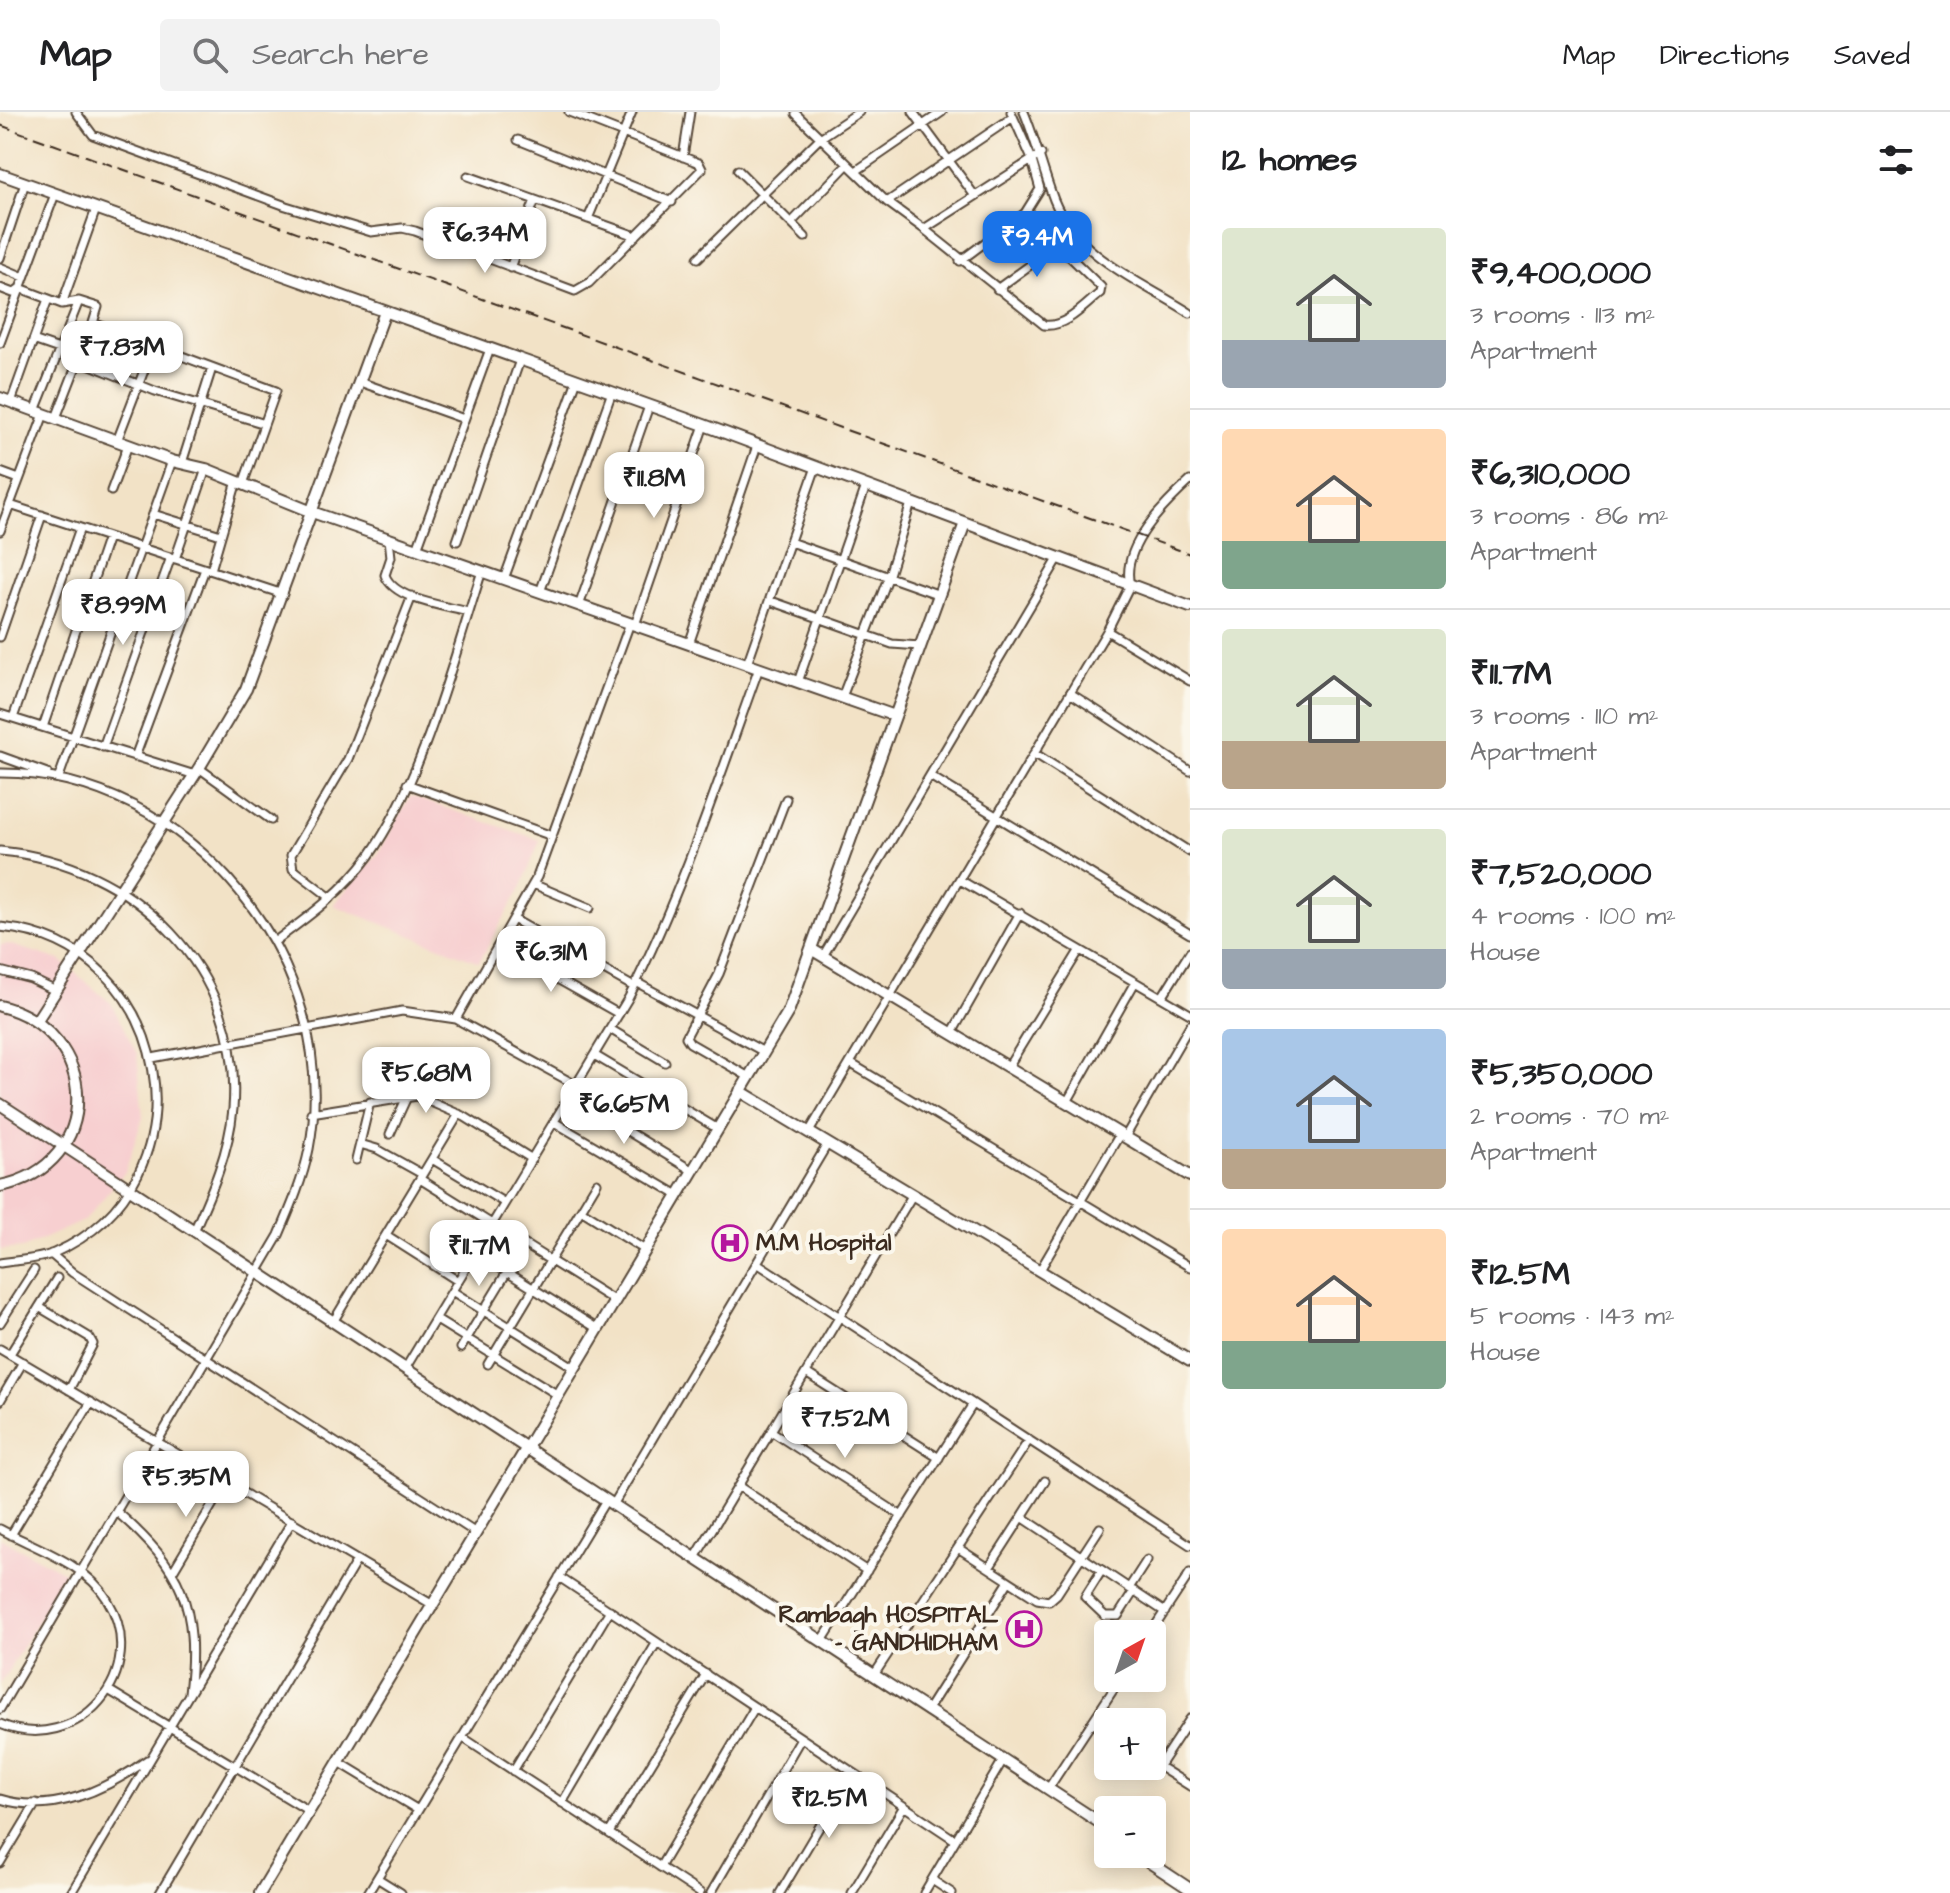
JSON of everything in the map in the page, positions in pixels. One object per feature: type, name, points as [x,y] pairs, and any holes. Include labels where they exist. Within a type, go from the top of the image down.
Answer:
[{"type":"street","points":[[76,112],[93,135],[272,201],[371,232],[402,228],[415,231],[575,291],[589,283],[702,169],[699,163],[569,112]]},
{"type":"street","points":[[588,219],[632,112]]},
{"type":"street","points":[[683,157],[690,112]]},
{"type":"street","points":[[698,258],[820,138],[859,112]]},
{"type":"street","points":[[913,112],[975,196]]},
{"type":"street","points":[[856,171],[942,112]]},
{"type":"street","points":[[1024,112],[1055,202],[1067,223],[1110,267],[1190,313]]},
{"type":"street","points":[[796,114],[887,202],[1044,325],[1055,325],[1071,317],[1100,293],[1101,287],[1025,213]]},
{"type":"street","points":[[887,202],[1012,115],[1041,185],[1025,213],[960,261]]},
{"type":"street","points":[[518,140],[672,202]]},
{"type":"street","points":[[924,229],[1031,157],[1041,154]]},
{"type":"street","points":[[791,223],[847,165]]},
{"type":"street","points":[[738,170],[805,237]]},
{"type":"street","points":[[0,175],[704,425],[1190,607]]},
{"type":"street","points":[[468,176],[636,236]]},
{"type":"street","points":[[0,258],[25,183]]},
{"type":"street","points":[[0,343],[2,330],[55,194]]},
{"type":"street","points":[[510,268],[535,200]]},
{"type":"street","points":[[62,304],[96,209]]},
{"type":"street","points":[[997,289],[1058,245]]},
{"type":"street","points":[[0,267],[24,277]]},
{"type":"street","points":[[0,288],[13,293],[20,288]]},
{"type":"street","points":[[20,288],[62,304],[79,301],[98,307],[56,418]]},
{"type":"street","points":[[48,299],[5,400],[177,462],[206,469],[312,512],[895,716]]},
{"type":"street","points":[[0,531],[59,349],[79,301]]},
{"type":"street","points":[[37,1020],[197,772],[246,689],[385,312]]},
{"type":"street","points":[[93,323],[276,391],[135,757]]},
{"type":"street","points":[[33,340],[59,349]]},
{"type":"street","points":[[111,491],[122,443],[153,347]]},
{"type":"street","points":[[417,549],[490,349]]},
{"type":"street","points":[[78,360],[140,386],[262,423]]},
{"type":"street","points":[[457,541],[520,360]]},
{"type":"street","points":[[61,778],[153,514],[177,462],[212,368]]},
{"type":"street","points":[[504,579],[577,380]]},
{"type":"street","points":[[360,382],[464,419]]},
{"type":"street","points":[[540,592],[612,392]]},
{"type":"street","points":[[579,606],[649,406]]},
{"type":"street","points":[[456,1019],[533,884],[704,425]]},
{"type":"street","points":[[689,644],[757,446]]},
{"type":"street","points":[[747,664],[816,467]]},
{"type":"street","points":[[103,747],[206,469]]},
{"type":"street","points":[[0,472],[19,479]]},
{"type":"street","points":[[809,1132],[1107,631],[1130,585],[1127,574],[1144,530],[1158,510],[1190,481]]},
{"type":"street","points":[[798,682],[866,486]]},
{"type":"street","points":[[842,697],[888,578],[911,503]]},
{"type":"street","points":[[6,506],[283,594]]},
{"type":"street","points":[[153,514],[221,535]]},
{"type":"street","points":[[0,637],[42,515]]},
{"type":"street","points":[[260,1893],[788,1012],[965,523]]},
{"type":"street","points":[[13,718],[80,528]]},
{"type":"street","points":[[43,727],[108,537]]},
{"type":"street","points":[[389,539],[391,557],[386,579],[394,588],[468,612]]},
{"type":"street","points":[[790,542],[937,594]]},
{"type":"street","points":[[823,956],[1058,559]]},
{"type":"street","points":[[274,942],[331,898],[368,857],[407,784],[482,571]]},
{"type":"street","points":[[331,898],[293,869],[291,855],[348,759],[412,596]]},
{"type":"street","points":[[771,601],[892,644],[920,646]]},
{"type":"street","points":[[1107,631],[1190,681]]},
{"type":"street","points":[[405,1369],[635,984],[680,887],[759,668]]},
{"type":"street","points":[[1070,693],[1190,771]]},
{"type":"street","points":[[0,714],[135,757],[197,772],[271,820]]},
{"type":"street","points":[[1034,753],[1190,852]]},
{"type":"street","points":[[0,756],[103,791],[164,822],[228,876],[274,942],[300,1006],[310,1055],[311,1113],[309,1148],[294,1200],[257,1276],[0,1709]]},
{"type":"street","points":[[0,773],[61,778]]},
{"type":"street","points":[[930,776],[1190,934]]},
{"type":"street","points":[[407,784],[552,836]]},
{"type":"street","points":[[749,1077],[687,1040],[744,916],[786,799]]},
{"type":"street","points":[[0,851],[31,854],[75,865],[121,890],[178,938],[204,978],[227,1043],[233,1108],[226,1149],[194,1231]]},
{"type":"street","points":[[960,880],[1190,1014]]},
{"type":"street","points":[[533,884],[590,908]]},
{"type":"street","points":[[952,1033],[1020,913]]},
{"type":"street","points":[[515,920],[764,1052]]},
{"type":"street","points":[[0,927],[27,930],[80,954],[109,979],[133,1007],[152,1058],[158,1097],[152,1131],[127,1190],[84,1235],[51,1254],[0,1263]]},
{"type":"street","points":[[499,946],[619,1014]]},
{"type":"street","points":[[811,949],[1122,1136],[1188,1172]]},
{"type":"street","points":[[1008,1067],[1079,951]]},
{"type":"street","points":[[1162,997],[1190,952]]},
{"type":"street","points":[[0,971],[31,979],[56,991]]},
{"type":"street","points":[[1067,1102],[1134,984]]},
{"type":"street","points":[[0,1006],[37,1020],[58,1039],[74,1070],[78,1103],[62,1148],[30,1176],[0,1186]]},
{"type":"street","points":[[152,1058],[402,1011],[456,1019],[576,1085]]},
{"type":"street","points":[[1040,1270],[1190,1025]]},
{"type":"street","points":[[610,1029],[665,1062]]},
{"type":"street","points":[[594,1055],[718,1129]]},
{"type":"street","points":[[850,1063],[1190,1267]]},
{"type":"street","points":[[740,1091],[1190,1361]]},
{"type":"street","points":[[570,1096],[693,1171]]},
{"type":"street","points":[[311,1113],[407,1097],[437,1102],[532,1159]]},
{"type":"street","points":[[390,1134],[407,1097]]},
{"type":"street","points":[[356,1160],[370,1102]]},
{"type":"street","points":[[0,1104],[62,1148]]},
{"type":"street","points":[[0,1111],[127,1190],[926,1712],[1094,1825]]},
{"type":"street","points":[[333,1322],[459,1114]]},
{"type":"street","points":[[554,1122],[678,1195]]},
{"type":"street","points":[[368,1893],[828,1143]]},
{"type":"street","points":[[360,1144],[377,1149],[421,1176],[615,1301]]},
{"type":"street","points":[[432,1159],[505,1203]]},
{"type":"street","points":[[488,1364],[597,1183]]},
{"type":"street","points":[[127,1190],[405,1369],[525,1451]]},
{"type":"street","points":[[695,1558],[913,1194]]},
{"type":"street","points":[[581,1210],[645,1250]]},
{"type":"street","points":[[386,1235],[458,1281]]},
{"type":"street","points":[[461,1348],[524,1244]]},
{"type":"street","points":[[475,1252],[598,1329]]},
{"type":"street","points":[[51,1254],[73,1273],[476,1533]]},
{"type":"street","points":[[757,1263],[1190,1545]]},
{"type":"street","points":[[0,1323],[34,1270]]},
{"type":"street","points":[[10,1354],[57,1278]]},
{"type":"street","points":[[452,1291],[575,1368]]},
{"type":"street","points":[[39,1307],[89,1337],[93,1344],[69,1390]]},
{"type":"street","points":[[435,1319],[558,1395]]},
{"type":"street","points":[[0,1349],[433,1605]]},
{"type":"street","points":[[0,1401],[23,1362]]},
{"type":"street","points":[[806,1373],[939,1458]]},
{"type":"street","points":[[11,1535],[91,1402]]},
{"type":"street","points":[[822,1641],[973,1404]]},
{"type":"street","points":[[771,1431],[902,1516]]},
{"type":"street","points":[[874,1675],[1029,1440]]},
{"type":"street","points":[[989,1568],[1045,1481]]},
{"type":"street","points":[[173,1571],[226,1482]]},
{"type":"street","points":[[738,1486],[867,1571]]},
{"type":"street","points":[[608,1505],[695,1558],[926,1712]]},
{"type":"street","points":[[117,1512],[161,1552],[173,1571],[189,1612],[194,1648],[189,1695]]},
{"type":"street","points":[[1022,1517],[1165,1612]]},
{"type":"street","points":[[71,1893],[292,1521]]},
{"type":"street","points":[[958,1548],[1037,1599],[1049,1601],[1057,1594],[1100,1528]]},
{"type":"street","points":[[0,1529],[81,1572],[106,1597],[121,1632],[121,1657],[110,1691],[80,1720],[62,1729],[25,1731],[0,1724]]},
{"type":"street","points":[[160,1893],[357,1560]]},
{"type":"street","points":[[1102,1570],[1085,1597],[1105,1616],[1118,1616],[1147,1560]]},
{"type":"street","points":[[1160,1620],[1190,1573]]},
{"type":"street","points":[[559,1577],[955,1840]]},
{"type":"street","points":[[926,1712],[1009,1581]]},
{"type":"street","points":[[513,1771],[610,1610]]},
{"type":"street","points":[[562,1803],[657,1642]]},
{"type":"street","points":[[609,1833],[706,1674]]},
{"type":"street","points":[[110,1691],[309,1811]]},
{"type":"street","points":[[1048,1789],[1112,1692]]},
{"type":"street","points":[[660,1867],[755,1707]]},
{"type":"street","points":[[1166,1751],[1190,1719]]},
{"type":"street","points":[[462,1737],[700,1893]]},
{"type":"street","points":[[711,1893],[801,1738]]},
{"type":"street","points":[[0,1799],[36,1803],[69,1799],[100,1789],[152,1757]]},
{"type":"street","points":[[339,1762],[418,1810]]},
{"type":"street","points":[[1002,1762],[1094,1819]]},
{"type":"street","points":[[924,1893],[1002,1762]]},
{"type":"street","points":[[1166,1770],[1190,1786]]},
{"type":"street","points":[[780,1893],[852,1772]]},
{"type":"street","points":[[0,1863],[36,1803]]},
{"type":"street","points":[[852,1893],[904,1806]]},
{"type":"street","points":[[1166,1866],[1190,1882]]},
{"type":"street","points":[[1158,1868],[1190,1889]]},
{"type":"street","points":[[377,1878],[401,1893]]},
{"type":"street","points":[[932,1880],[952,1893]]},
{"type":"shaded area","points":[[410,796],[540,840],[522,886],[479,962],[333,905],[378,854]]},
{"type":"shaded area","points":[[8,944],[60,960],[111,1003],[137,1054],[143,1117],[125,1172],[85,1220],[23,1248],[0,1250],[0,945]]},
{"type":"shaded area","points":[[0,1538],[66,1573],[0,1685]]},
{"type":"railway","points":[[0,125],[1190,554]]},
{"type":"place","name":"M.M Hospital","points":[[730,1243]]},
{"type":"place","name":"Rambagh HOSPITAL - GANDHIDHAM","points":[[1024,1629]]}]
